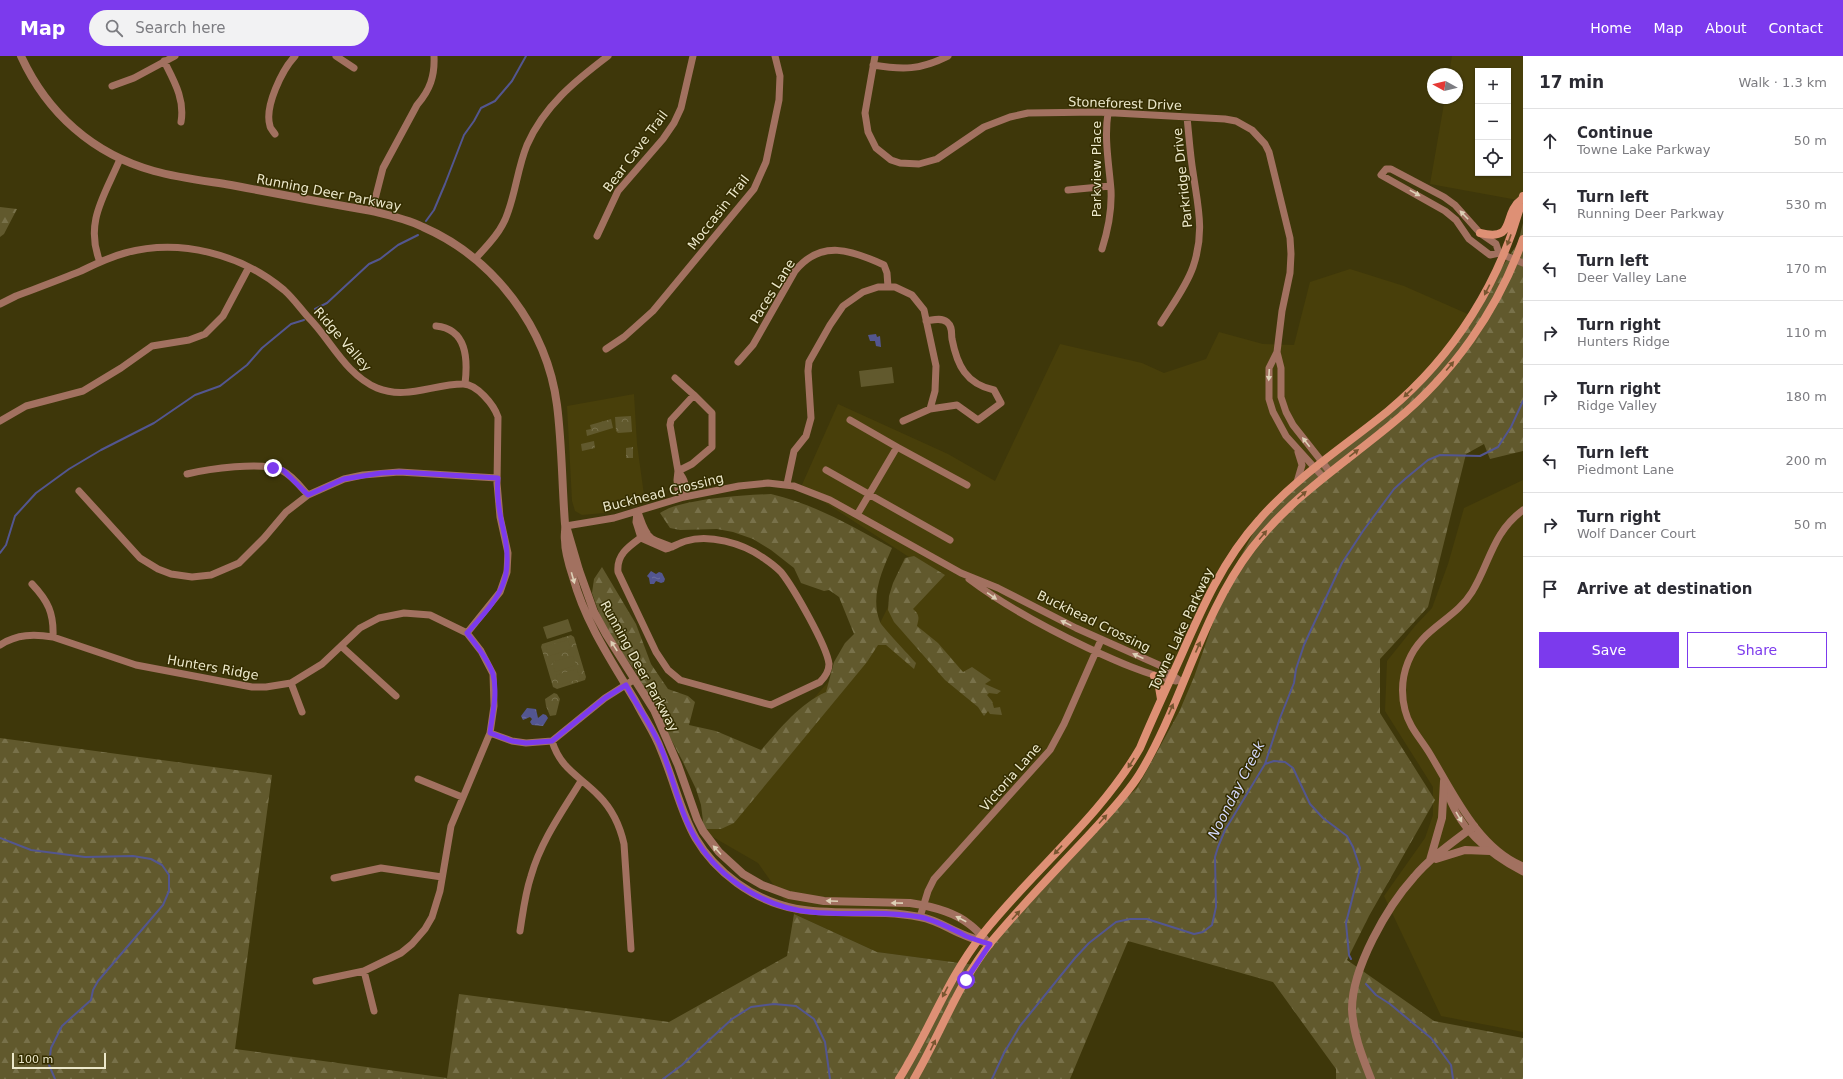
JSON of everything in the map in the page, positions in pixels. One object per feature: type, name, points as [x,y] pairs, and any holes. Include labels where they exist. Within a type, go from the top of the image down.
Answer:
[{"type":"main road","points":[[1480,232],[1497,235],[1504,232],[1508,226],[1514,207],[1523,197]]},
{"type":"main road","name":"Towne Lake Parkway","points":[[899,1079],[918,1046],[947,987],[980,938],[1119,781],[1140,748],[1203,607],[1224,567],[1260,519],[1295,484],[1406,395],[1438,362],[1470,319],[1502,254],[1523,197]]},
{"type":"main road","name":"Towne Lake Parkway","points":[[914,1079],[954,1001],[990,944],[1129,789],[1152,749],[1219,601],[1243,560],[1284,512],[1326,475],[1395,421],[1442,376],[1482,323],[1498,295],[1515,260],[1523,239]]},
{"type":"main road","points":[[1154,676],[1162,699]]},
{"type":"street","name":"Running Deer Parkway","points":[[21,56],[35,83],[45,98],[63,119],[84,137],[120,159],[164,173],[372,211],[404,220],[425,228],[446,239],[475,259],[500,283],[514,301],[532,330],[547,363],[557,407],[566,526],[566,550],[578,594],[590,623],[659,744],[681,808],[692,834],[717,866],[735,881],[767,900],[797,910],[819,913],[878,913],[920,917],[940,923],[962,935],[980,938]]},
{"type":"street","points":[[112,86],[134,78],[175,56]]},
{"type":"street","points":[[274,134],[270,126],[269,110],[279,81],[295,56]]},
{"type":"street","points":[[336,56],[354,68]]},
{"type":"street","points":[[372,211],[383,168],[417,105],[423,98],[432,81],[434,72],[434,56]]},
{"type":"street","points":[[475,259],[497,234],[505,220],[524,154],[539,122],[550,106],[564,91],[608,56]]},
{"type":"street","name":"Bear Cave Trail","points":[[597,236],[618,191],[663,139],[674,123],[681,108],[693,56]]},
{"type":"street","name":"Moccasin Trail","points":[[606,349],[624,337],[653,311],[749,196],[759,181],[766,162],[779,100],[780,76],[775,56]]},
{"type":"street","name":"Stoneforest Drive","points":[[875,56],[865,113],[868,132],[871,140],[880,151],[891,160],[900,162],[919,164],[937,159],[984,127],[1019,114],[1038,112],[1108,113],[1225,119],[1244,125],[1259,136],[1269,152],[1290,238],[1291,254],[1290,273],[1282,311],[1277,352],[1269,368],[1269,399],[1278,423],[1295,447],[1318,465]]},
{"type":"street","points":[[873,65],[894,68],[913,68],[931,64],[948,56]]},
{"type":"street","points":[[164,61],[178,90],[182,103],[181,122]]},
{"type":"street","name":"Parkview Place","points":[[1102,248],[1110,218],[1110,186],[1106,128],[1108,113]]},
{"type":"street","name":"Parkridge Drive","points":[[1161,323],[1189,276],[1196,258],[1199,239],[1200,211],[1193,173],[1187,117]]},
{"type":"street","points":[[100,262],[94,243],[95,220],[120,159]]},
{"type":"street","points":[[1502,254],[1496,244],[1480,232],[1455,205],[1444,197],[1391,169],[1386,169],[1381,174],[1444,211],[1456,220],[1469,239],[1490,255],[1502,254],[1523,264]]},
{"type":"street","points":[[1068,190],[1110,186]]},
{"type":"street","name":"Ridge Valley","points":[[0,304],[100,262],[133,251],[170,248],[208,252],[249,267],[284,290],[310,318],[346,364],[365,382],[387,392],[396,393],[415,392],[465,384]]},
{"type":"street","name":"Paces Lane","points":[[738,362],[753,345],[795,271],[805,261],[817,253],[835,250],[847,252],[884,265],[887,273],[888,287]]},
{"type":"street","points":[[0,421],[26,406],[83,391],[121,368],[152,346],[189,340],[205,334],[223,316],[249,267]]},
{"type":"street","points":[[787,484],[794,451],[806,436],[811,418],[808,371],[809,362],[830,325],[843,306],[864,292],[888,287],[904,290],[912,295],[924,310],[936,366],[935,391],[930,409]]},
{"type":"street","points":[[903,422],[930,409],[957,405],[978,420],[1001,403],[994,390],[985,388],[969,380],[963,372],[952,339],[952,329],[946,322],[938,318],[926,321]]},
{"type":"street","points":[[436,326],[445,327],[460,338],[467,365],[465,384],[482,394],[495,407],[499,426],[498,478],[500,518],[508,553],[507,572],[500,592],[467,633]]},
{"type":"street","name":"Stoneforest Drive","points":[[1277,352],[1281,368],[1281,397],[1286,412],[1318,465],[1326,475]]},
{"type":"street","points":[[675,378],[712,413],[712,447],[692,464],[678,471]]},
{"type":"street","points":[[684,497],[678,490],[678,471],[670,425],[671,420],[694,395]]},
{"type":"street","points":[[850,420],[968,485]]},
{"type":"street","points":[[857,515],[897,447]]},
{"type":"street","points":[[1295,447],[1302,465],[1295,484]]},
{"type":"street","points":[[187,474],[265,466],[283,470],[308,495]]},
{"type":"street","points":[[826,470],[950,540]]},
{"type":"street","points":[[78,491],[140,558],[154,567],[171,574],[192,577],[212,575],[240,563],[286,512],[308,495],[344,479],[381,473],[400,472],[498,478]]},
{"type":"street","name":"Buckhead Crossing","points":[[566,526],[604,520],[638,512],[684,497],[748,485],[787,484],[822,496],[961,573],[998,588],[1057,619],[1159,665],[1171,678]]},
{"type":"street","points":[[1523,510],[1496,541],[1469,596],[1458,609],[1422,638],[1412,652],[1406,668],[1402,690],[1406,715],[1414,732],[1429,752],[1444,781],[1454,808],[1490,852],[1523,872]]},
{"type":"street","points":[[638,512],[636,522],[644,535],[666,549],[687,541],[704,538],[723,541],[742,547],[761,556],[780,571],[793,590],[825,651],[829,663],[825,677],[820,682],[771,705],[680,680],[668,670],[656,652],[618,572],[617,565],[623,551],[644,535]]},
{"type":"street","name":"Running Deer Parkway","points":[[566,526],[578,570],[594,612],[606,634],[654,710],[678,765],[691,806],[703,831],[719,852],[743,874],[771,889],[802,898],[824,901],[910,903],[924,905],[955,916],[969,924],[980,938],[990,944]]},
{"type":"street","name":"Buckhead Crossing","points":[[961,573],[993,597],[1028,618],[1096,652],[1154,676],[1171,678],[1183,683]]},
{"type":"street","points":[[32,584],[47,602],[52,620],[53,637]]},
{"type":"street","name":"Hunters Ridge","points":[[0,645],[18,637],[28,635],[53,637],[124,662],[197,678],[252,687],[266,687],[291,683],[322,664],[353,633],[379,618],[404,613],[430,615],[467,633],[481,651],[493,674],[494,706],[490,733],[451,826],[437,904],[426,929],[401,953],[364,970],[316,981]]},
{"type":"street","name":"Victoria Lane","points":[[920,917],[928,891],[934,879],[1050,750],[1064,724],[1102,640]]},
{"type":"street","points":[[341,646],[396,696]]},
{"type":"street","points":[[490,733],[512,741],[526,743],[552,741],[605,698],[635,679]]},
{"type":"street","points":[[291,683],[302,712]]},
{"type":"street","points":[[552,741],[559,758],[567,769],[598,795],[607,806],[615,818],[622,835],[624,844],[631,949]]},
{"type":"street","points":[[418,779],[462,797]]},
{"type":"street","points":[[520,931],[531,876],[541,848],[556,819],[581,781]]},
{"type":"street","points":[[1429,862],[1442,818],[1444,781]]},
{"type":"street","points":[[1371,1079],[1354,1026],[1352,1008],[1357,976],[1369,949],[1394,903],[1411,881],[1429,862],[1471,828]]},
{"type":"street","points":[[1471,828],[1503,854],[1523,866]]},
{"type":"street","points":[[1429,862],[1451,853],[1465,850],[1490,852]]},
{"type":"street","points":[[334,878],[381,868],[442,877]]},
{"type":"street","points":[[364,970],[374,1010]]},
{"type":"shaded area","points":[[1452,56],[1523,56],[1523,201],[1430,184],[1444,104],[1463,104],[1463,68],[1450,68]]},
{"type":"shaded area","points":[[1350,269],[1404,286],[1470,315],[1451,347],[1394,401],[1311,469],[1194,677],[1179,712],[1137,788],[1094,828],[974,965],[877,952],[794,914],[758,863],[699,829],[880,623],[912,559],[801,487],[838,404],[948,454],[995,481],[1060,344],[1142,363],[1164,373],[1206,359],[1219,332],[1263,344],[1294,345],[1310,282]]},
{"type":"shaded area","points":[[634,394],[637,444],[645,502],[604,513],[582,515],[575,511],[572,501],[567,406]]},
{"type":"shaded area","points":[[1523,480],[1523,1032],[1441,1016],[1384,896],[1425,838],[1433,815],[1433,787],[1385,711],[1387,661],[1415,626],[1432,608],[1448,564],[1464,508]]},
{"type":"green space","points":[[0,207],[17,209],[4,234],[0,237]]},
{"type":"green space","points":[[1523,223],[1523,451],[1490,459],[1484,444],[1466,454],[1428,607],[1380,659],[1380,713],[1435,800],[1369,916],[1347,960],[1434,1021],[1523,1038],[1523,1079],[1336,1079],[1336,1069],[1273,982],[1128,941],[1070,1079],[0,1079],[0,738],[272,775],[235,1049],[447,1078],[459,994],[669,1022],[787,956],[794,914],[877,952],[975,965],[1094,828],[1137,788],[1179,712],[1194,677],[1228,580],[1256,528],[1311,469],[1394,401],[1451,347],[1470,315],[1518,243]]},
{"type":"green space","points":[[892,367],[894,383],[861,387],[859,371]]},
{"type":"green space","points":[[631,416],[632,432],[618,433],[616,431],[615,417]]},
{"type":"green space","points":[[611,419],[613,428],[587,436],[586,430],[591,429],[590,425]]},
{"type":"green space","points":[[594,441],[595,448],[582,451],[581,444]]},
{"type":"green space","points":[[633,447],[633,458],[626,458],[626,448]]},
{"type":"green space","points":[[771,494],[787,498],[818,510],[848,524],[892,548],[878,584],[876,603],[877,612],[882,625],[916,663],[914,669],[886,645],[878,645],[867,662],[734,823],[721,829],[704,829],[701,805],[696,789],[682,760],[634,669],[606,632],[592,593],[594,579],[602,567],[636,624],[651,664],[668,689],[688,696],[695,702],[689,725],[716,731],[761,750],[799,710],[816,697],[826,692],[834,662],[845,643],[854,634],[839,597],[829,590],[824,591],[801,583],[794,568],[771,550],[753,539],[733,532],[717,529],[680,530],[670,528],[660,513],[669,508],[697,501]]},
{"type":"green space","points":[[914,556],[945,575],[913,609],[917,613],[918,617],[917,626],[938,643],[963,672],[972,667],[991,680],[985,684],[1001,691],[997,694],[989,693],[987,695],[992,701],[994,708],[1000,707],[1002,715],[990,714],[988,711],[984,716],[978,707],[945,680],[894,622],[888,610],[889,596],[893,583],[905,558]]},
{"type":"green space","points":[[568,619],[572,631],[547,639],[543,627]]},
{"type":"green space","points":[[571,635],[574,637],[586,677],[585,680],[557,689],[553,687],[541,647],[542,644]]},
{"type":"green space","points":[[568,640],[571,649],[549,656],[546,646]]},
{"type":"green space","points":[[573,656],[576,665],[555,672],[552,662]]},
{"type":"green space","points":[[577,669],[580,679],[559,685],[556,675]]},
{"type":"green space","points":[[554,693],[557,694],[560,699],[556,715],[550,716],[545,699]]},
{"type":"water","points":[[876,334],[877,337],[880,336],[881,347],[876,346],[875,341],[870,341],[868,335]]},
{"type":"water","points":[[651,571],[656,574],[659,572],[662,573],[665,579],[664,582],[661,583],[656,581],[654,584],[650,584],[647,576]]},
{"type":"water","points":[[527,708],[536,709],[538,718],[543,714],[546,715],[548,718],[543,726],[532,725],[530,722],[532,719],[530,717],[523,720],[521,716]]},
{"type":"waterway","points":[[426,221],[434,210],[464,135],[481,108],[495,101],[512,81],[526,56]]},
{"type":"waterway","points":[[315,309],[327,303],[369,264],[380,259],[398,245],[418,235]]},
{"type":"waterway","points":[[0,553],[6,545],[15,516],[36,493],[69,469],[101,450],[154,423],[195,395],[220,386],[247,365],[262,348],[291,324],[304,320]]},
{"type":"waterway","name":"Noonday Creek","points":[[992,1079],[1004,1053],[1020,1026],[1075,958],[1089,943],[1116,922],[1130,919],[1147,919],[1194,934],[1203,932],[1212,925],[1216,907],[1215,857],[1218,847],[1225,830],[1265,764],[1280,718],[1294,683],[1296,669],[1304,645],[1342,563],[1363,531],[1394,489],[1405,479],[1428,460],[1440,455],[1480,456],[1498,447],[1511,427],[1523,401]]},
{"type":"waterway","points":[[1265,764],[1274,761],[1285,762],[1293,768],[1310,804],[1323,818],[1347,836],[1353,847],[1360,868],[1346,923],[1349,955],[1351,959]]},
{"type":"waterway","name":"Noonday Creek","points":[[0,838],[31,850],[85,857],[133,856],[151,859],[162,865],[169,875],[169,891],[163,905],[98,981],[93,990],[91,1000],[62,1026],[51,1048],[49,1065],[55,1079]]},
{"type":"waterway","points":[[1366,984],[1376,995],[1390,1004],[1431,1038],[1451,1065],[1453,1079]]},
{"type":"waterway","name":"Noonday Creek","points":[[663,1079],[682,1065],[732,1019],[751,1007],[774,1004],[796,1006],[814,1019],[825,1042],[830,1079]]},
{"type":"route","points":[[273,468],[283,470],[308,495],[344,479],[381,473],[400,472],[498,478],[497,483],[500,518],[508,553],[507,572],[500,592],[467,633],[481,651],[493,674],[494,706],[490,733],[512,741],[526,743],[552,741],[605,698],[626,685],[661,749],[681,808],[692,834],[706,854],[725,874],[757,896],[787,908],[819,913],[857,912],[900,914],[920,917],[952,928],[962,935],[990,944],[966,980]]}]
